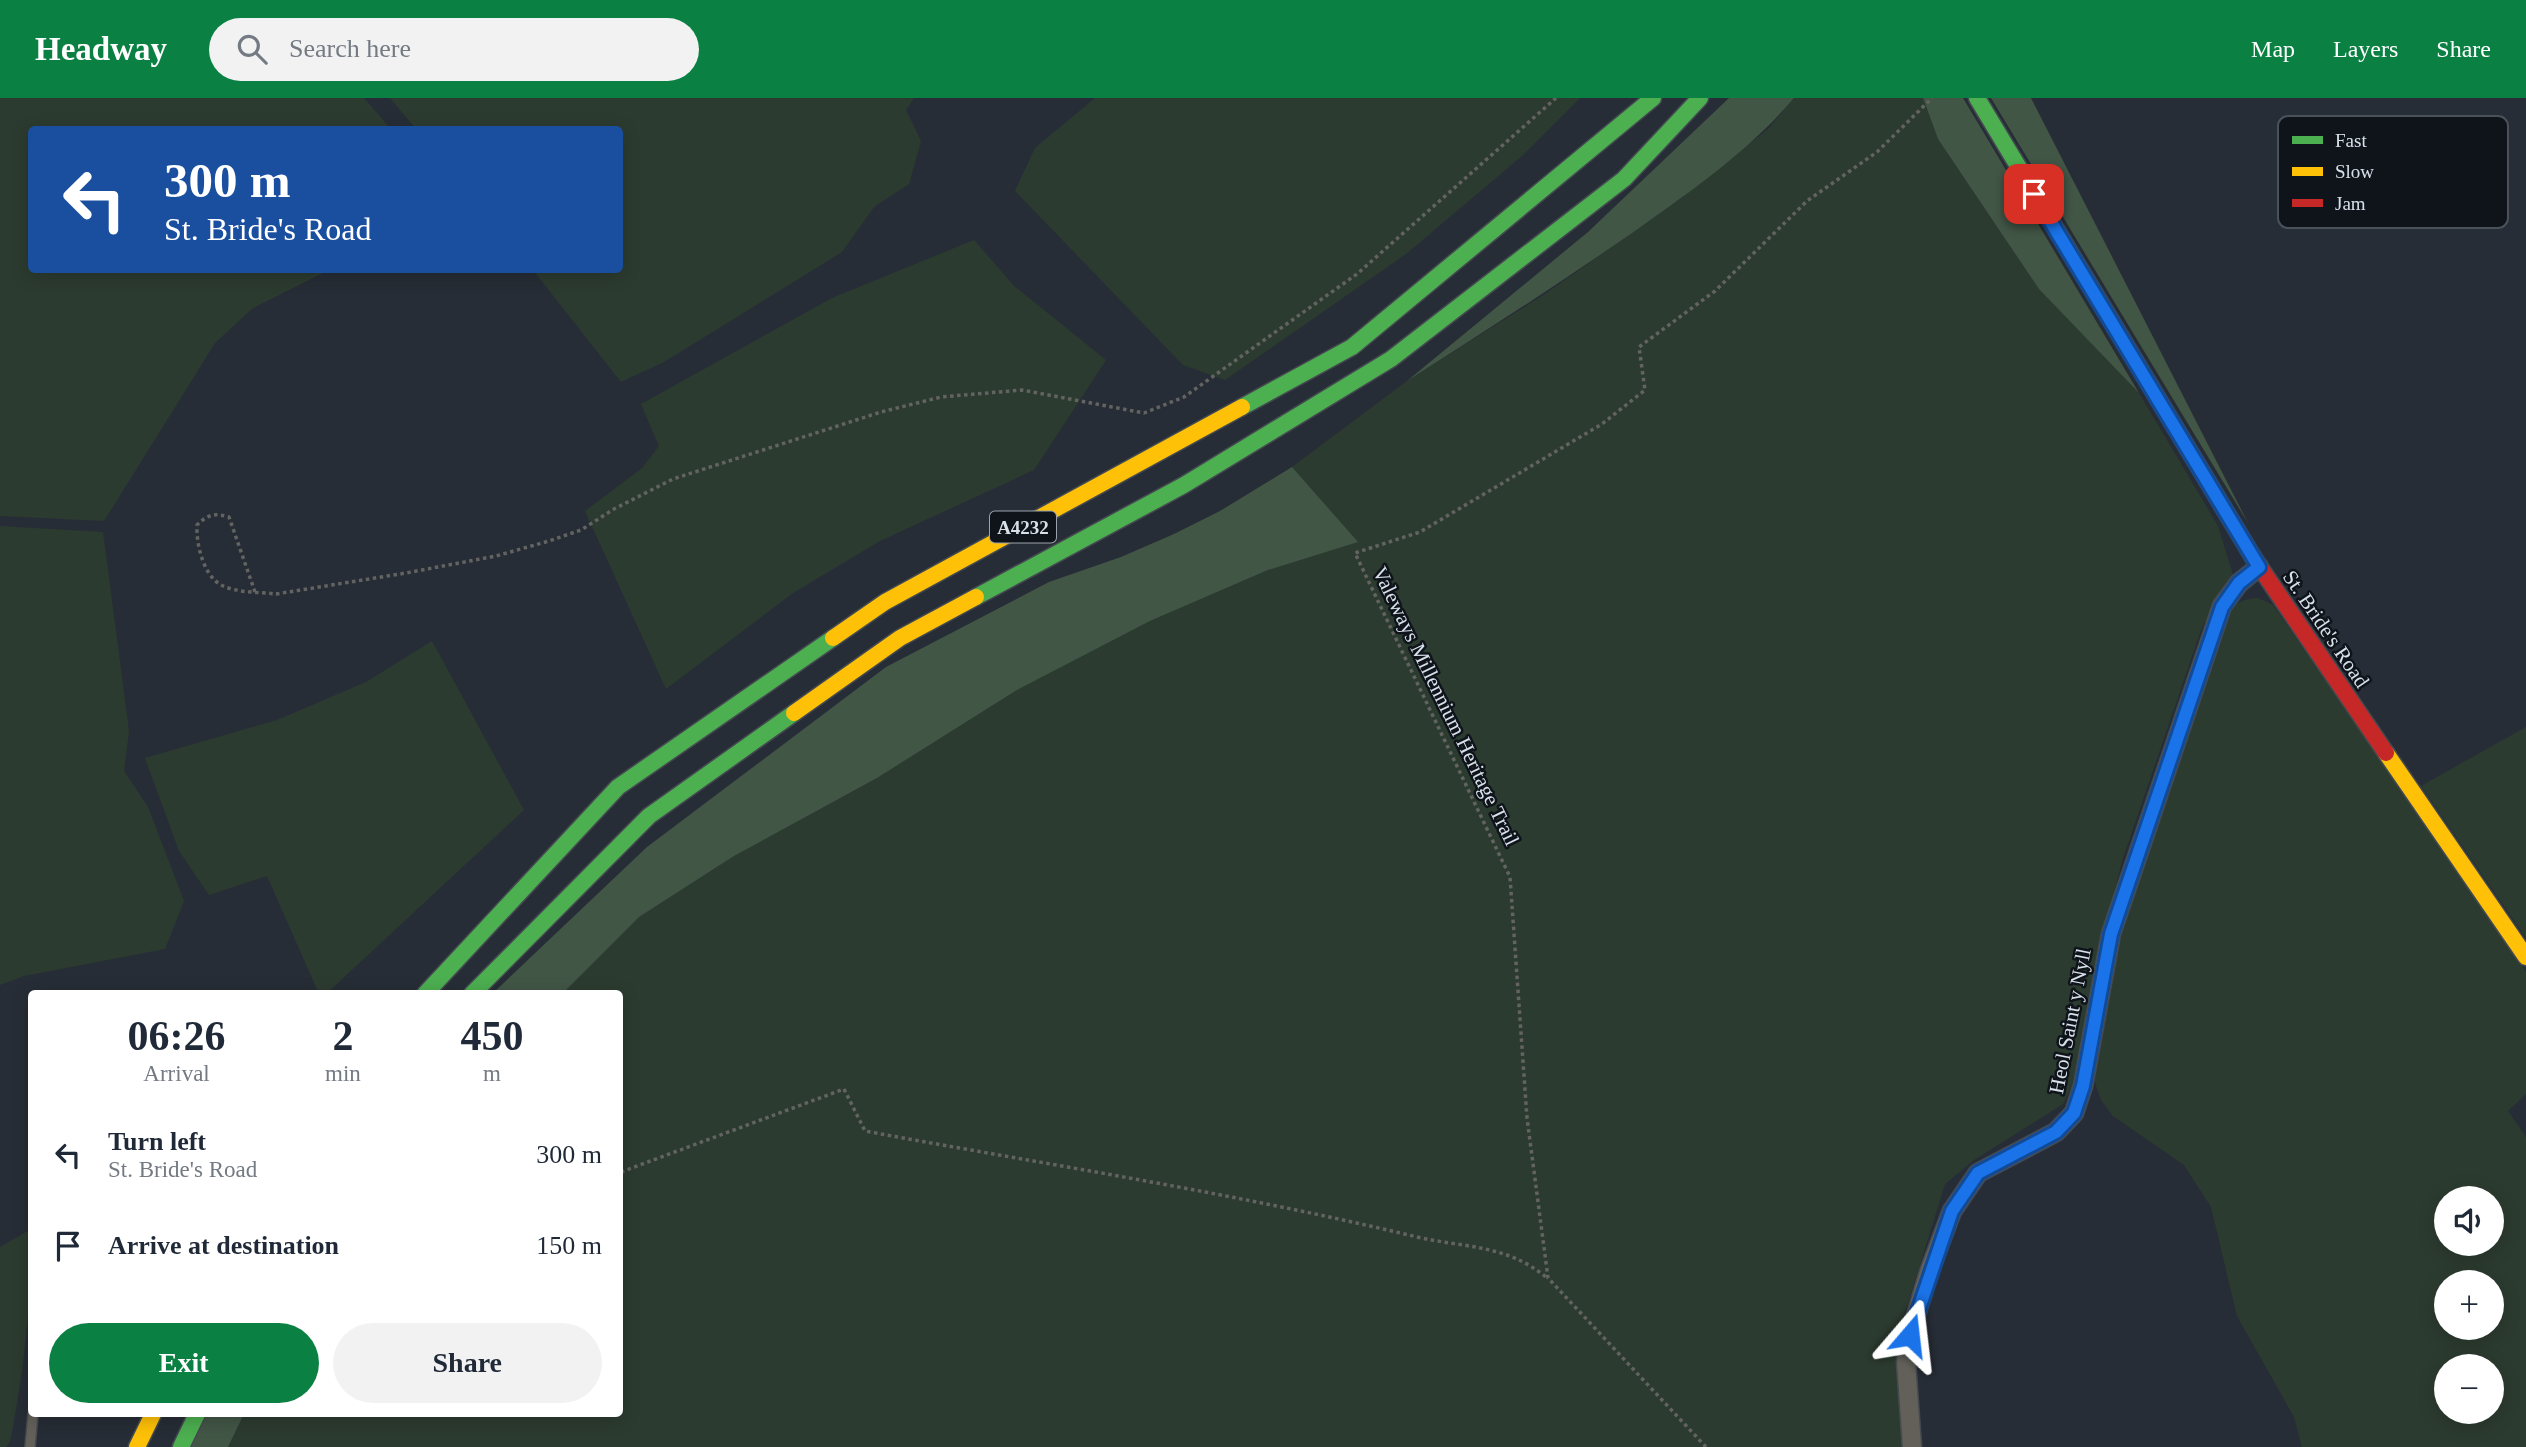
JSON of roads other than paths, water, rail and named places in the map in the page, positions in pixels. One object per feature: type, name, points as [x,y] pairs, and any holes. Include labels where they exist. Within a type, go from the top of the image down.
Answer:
[{"type":"main road","name":"A4232","points":[[429,990],[618,787],[885,602],[1352,347],[1653,98]]},
{"type":"main road","name":"A4232","points":[[476,990],[649,816],[900,638],[1184,485],[1391,359],[1624,179],[1700,98]]},
{"type":"main road","name":"St. Bride's Road","points":[[1977,98],[2259,567],[2526,957]]},
{"type":"main road","points":[[138,1447],[152,1417]]},
{"type":"main road","points":[[181,1447],[196,1417]]},
{"type":"street","name":"Heol Saint y Nyll","points":[[1912,1447],[1906,1362],[1910,1335],[1952,1211],[1978,1173],[2056,1132],[2074,1113],[2083,1086],[2111,934],[2204,659],[2222,607],[2239,583],[2259,567]]},
{"type":"lane","points":[[30,1447],[33,1417]]}]
